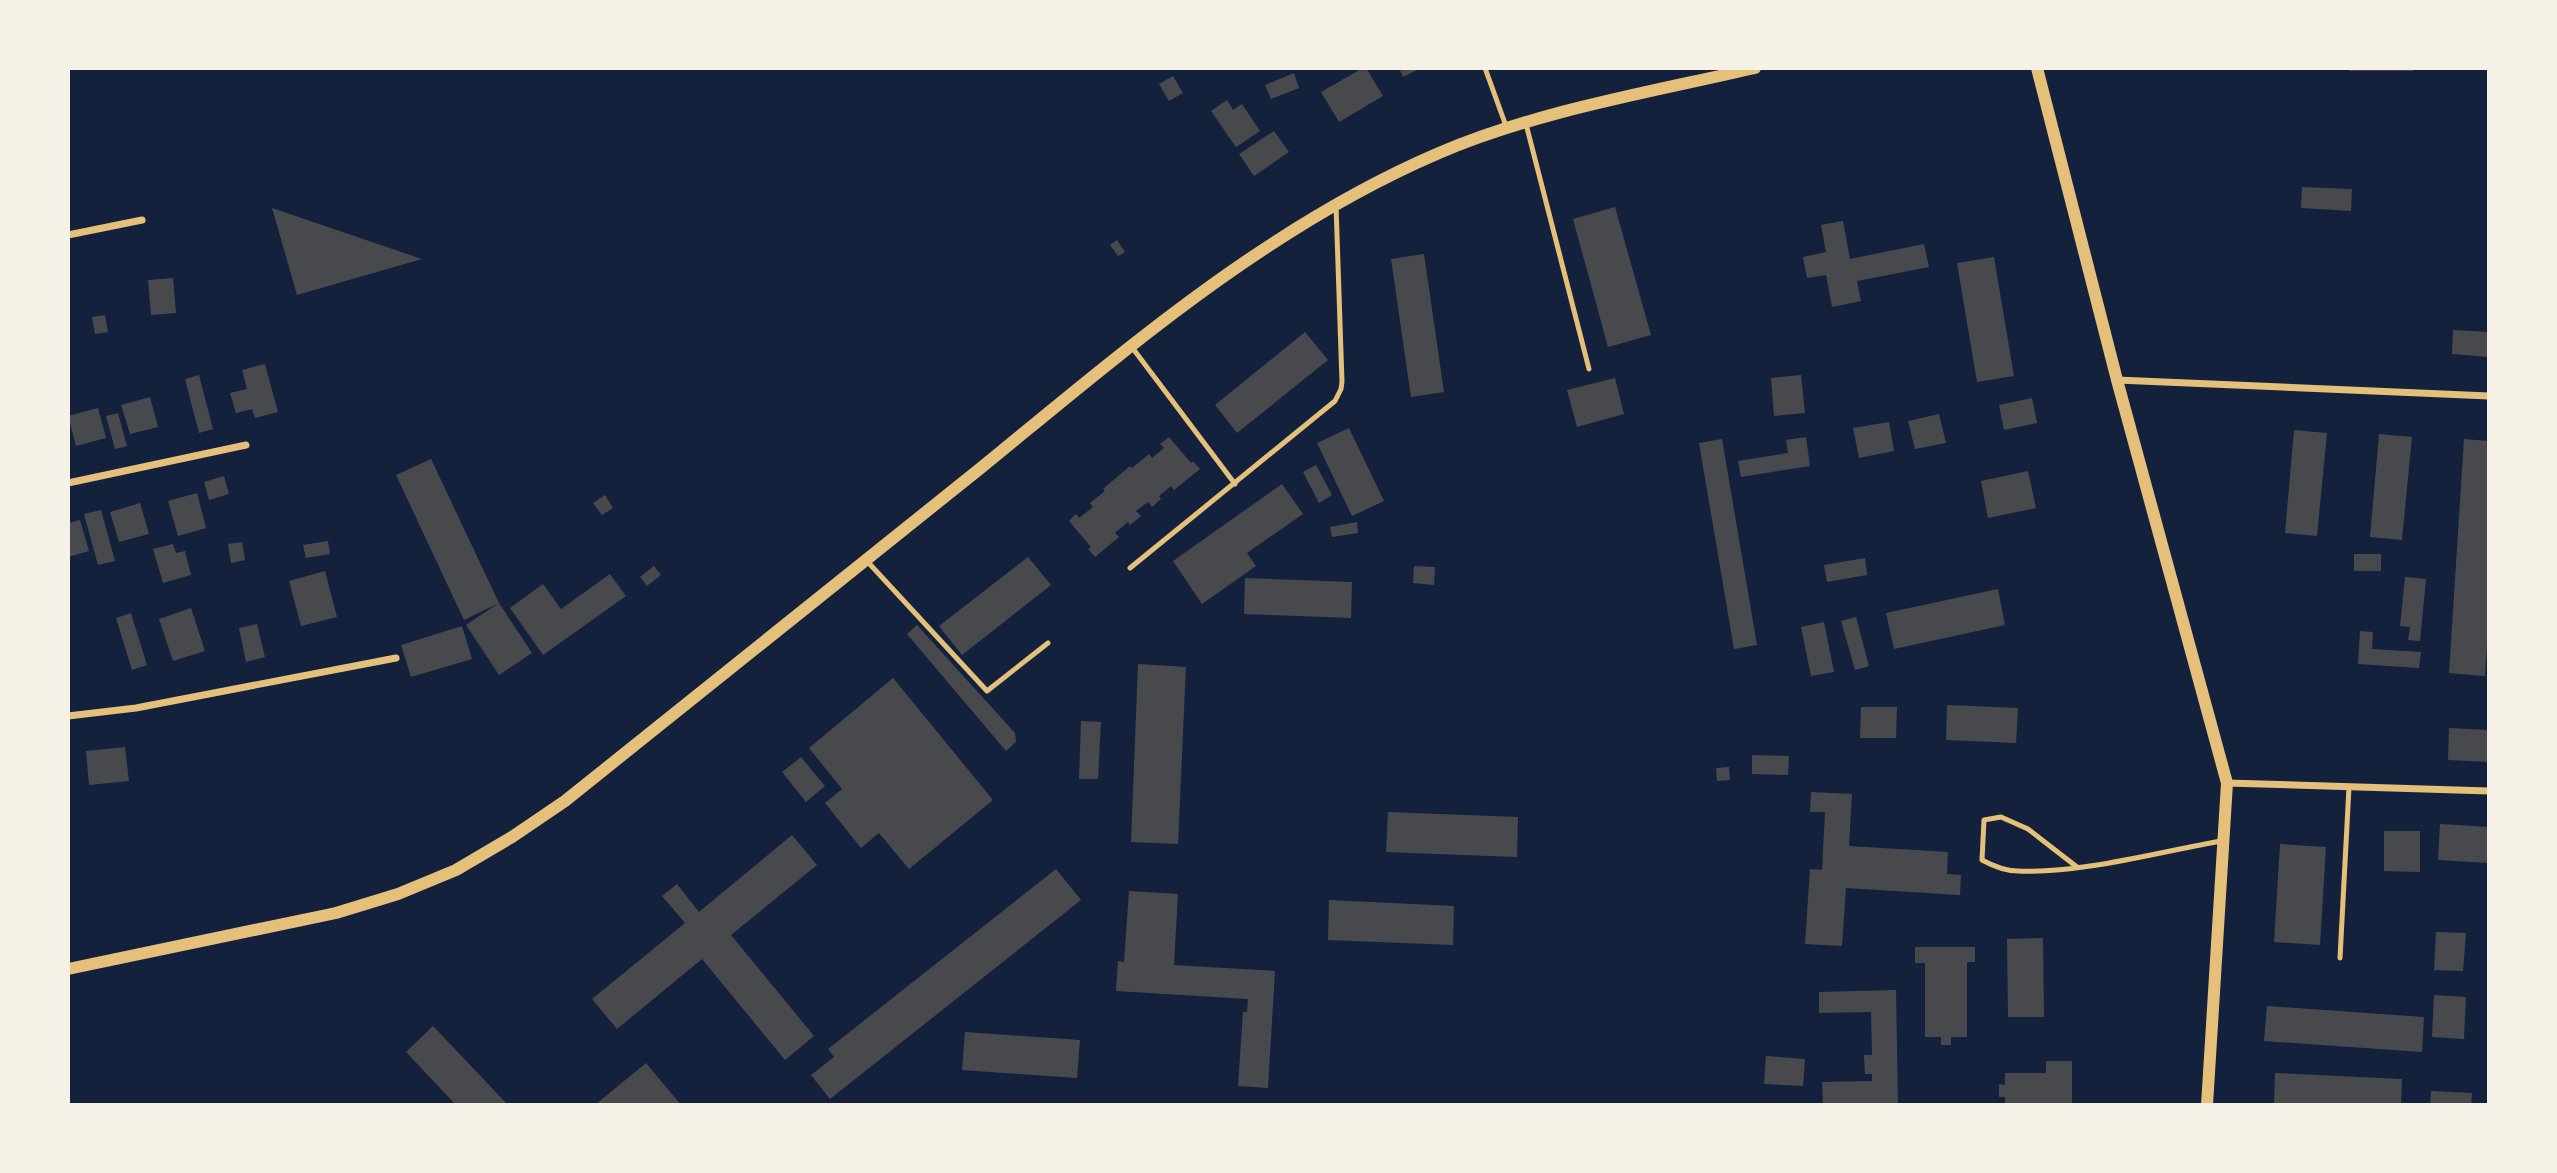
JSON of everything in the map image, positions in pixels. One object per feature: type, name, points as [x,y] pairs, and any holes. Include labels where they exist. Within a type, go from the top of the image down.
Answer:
[{"type":"street","points":[[68,969],[336,913],[398,894],[456,870],[565,801],[1131,346],[1231,273],[1336,205],[1438,153],[1507,129],[1595,104],[1755,68]]},
{"type":"street","points":[[2037,68],[2117,380],[2227,783],[2207,1105]]},
{"type":"street","points":[[68,235],[142,220]]},
{"type":"street","points":[[2117,380],[2489,396]]},
{"type":"street","points":[[68,483],[246,445]]},
{"type":"street","points":[[68,716],[136,708],[396,658]]},
{"type":"street","points":[[2227,783],[2489,791]]},
{"type":"lane","points":[[1485,68],[1507,129]]},
{"type":"lane","points":[[1526,124],[1589,369]]},
{"type":"lane","points":[[1130,568],[1335,401],[1341,390],[1336,205]]},
{"type":"lane","points":[[1131,346],[1235,484]]},
{"type":"lane","points":[[866,560],[987,691],[1048,643]]},
{"type":"lane","points":[[2340,958],[2349,787]]},
{"type":"lane","points":[[2077,867],[2028,829],[2001,817],[1984,820],[1982,860],[1995,867],[2017,872],[2077,867],[2224,841]]},
{"type":"building","points":[[1366,68],[1383,96],[1339,122],[1321,92]]},
{"type":"building","points":[[1399,68],[1421,68],[1403,77]]},
{"type":"building","points":[[2349,68],[2413,68],[2413,71],[2349,71]]},
{"type":"building","points":[[1294,73],[1299,88],[1271,99],[1265,85]]},
{"type":"building","points":[[1173,76],[1183,93],[1169,101],[1159,84]]},
{"type":"building","points":[[1227,100],[1233,110],[1242,104],[1260,131],[1236,147],[1211,111]]},
{"type":"building","points":[[1274,131],[1289,152],[1254,176],[1239,154]]},
{"type":"building","points":[[2302,187],[2352,189],[2351,211],[2301,208]]},
{"type":"building","points":[[1615,207],[1651,335],[1608,347],[1573,219]]},
{"type":"building","points":[[272,208],[422,259],[297,295]]},
{"type":"building","points":[[1843,221],[1850,259],[1924,244],[1929,267],[1857,281],[1861,301],[1832,307],[1826,275],[1807,278],[1803,257],[1826,252],[1821,225]]},
{"type":"building","points":[[1117,240],[1125,252],[1118,256],[1110,245]]},
{"type":"building","points":[[1424,254],[1444,392],[1411,397],[1391,259]]},
{"type":"building","points":[[1994,257],[2014,376],[1977,382],[1957,263]]},
{"type":"building","points":[[173,278],[176,313],[151,315],[148,280]]},
{"type":"building","points":[[105,315],[108,332],[95,334],[92,317]]},
{"type":"building","points":[[2453,330],[2489,332],[2489,357],[2452,354]]},
{"type":"building","points":[[1305,332],[1328,360],[1237,433],[1215,405]]},
{"type":"building","points":[[265,364],[278,412],[255,418],[252,409],[236,413],[230,393],[247,389],[242,370]]},
{"type":"building","points":[[199,375],[213,429],[199,433],[185,379]]},
{"type":"building","points":[[1801,375],[1805,413],[1774,416],[1771,378]]},
{"type":"building","points":[[1615,378],[1624,414],[1577,427],[1567,390]]},
{"type":"building","points":[[150,397],[158,427],[130,434],[121,405]]},
{"type":"building","points":[[2032,398],[2037,423],[2004,430],[1999,405]]},
{"type":"building","points":[[98,408],[106,438],[76,446],[68,416]]},
{"type":"building","points":[[118,413],[127,446],[115,449],[106,416]]},
{"type":"building","points":[[1939,414],[1946,443],[1915,449],[1908,421]]},
{"type":"building","points":[[1889,422],[1894,451],[1859,458],[1853,428]]},
{"type":"building","points":[[1349,428],[1384,501],[1352,516],[1317,443]]},
{"type":"building","points":[[2294,430],[2327,433],[2317,536],[2285,533]]},
{"type":"building","points":[[2379,434],[2412,437],[2402,540],[2370,537]]},
{"type":"building","points":[[1169,437],[1191,463],[1193,461],[1200,469],[1174,490],[1171,486],[1159,496],[1161,499],[1152,507],[1148,502],[1136,511],[1141,516],[1115,533],[1119,537],[1095,557],[1088,549],[1091,547],[1069,521],[1076,514],[1079,518],[1093,507],[1090,503],[1130,466],[1132,468],[1149,454],[1152,458],[1164,448],[1160,444]]},
{"type":"building","points":[[1806,437],[1810,466],[1741,477],[1738,461],[1788,453],[1786,440]]},
{"type":"building","points":[[1722,439],[1757,645],[1734,649],[1699,443]]},
{"type":"building","points":[[2464,439],[2489,441],[2489,615],[2485,676],[2449,673]]},
{"type":"building","points":[[431,459],[499,603],[464,620],[396,475]]},
{"type":"building","points":[[1316,465],[1332,495],[1319,503],[1303,472]]},
{"type":"building","points":[[2028,471],[2036,508],[1988,518],[1981,481]]},
{"type":"building","points":[[224,476],[229,494],[209,500],[204,482]]},
{"type":"building","points":[[1282,484],[1303,514],[1247,553],[1256,566],[1202,604],[1173,561]]},
{"type":"building","points":[[197,493],[206,528],[178,536],[168,501]]},
{"type":"building","points":[[605,495],[613,508],[602,515],[593,503]]},
{"type":"building","points":[[140,503],[149,534],[119,542],[110,512]]},
{"type":"building","points":[[101,510],[115,561],[98,565],[84,514]]},
{"type":"building","points":[[80,520],[89,551],[68,557],[68,523]]},
{"type":"building","points":[[1357,522],[1358,533],[1332,537],[1330,527]]},
{"type":"building","points":[[328,541],[330,554],[306,558],[303,545]]},
{"type":"building","points":[[242,542],[245,560],[231,563],[228,544]]},
{"type":"building","points":[[173,544],[176,553],[185,551],[191,575],[163,583],[153,549]]},
{"type":"building","points":[[2354,554],[2381,554],[2381,571],[2354,571]]},
{"type":"building","points":[[1028,557],[1051,585],[962,655],[939,626]]},
{"type":"building","points":[[1865,558],[1867,575],[1827,582],[1824,565]]},
{"type":"building","points":[[654,566],[661,575],[647,586],[640,577]]},
{"type":"building","points":[[1414,566],[1435,567],[1434,585],[1413,583]]},
{"type":"building","points":[[325,571],[337,617],[301,626],[289,581]]},
{"type":"building","points":[[610,574],[626,596],[543,655],[510,608],[543,584],[561,609]]},
{"type":"building","points":[[2405,577],[2426,579],[2420,641],[2408,640],[2410,627],[2400,626]]},
{"type":"building","points":[[1245,578],[1352,582],[1351,618],[1244,614]]},
{"type":"building","points":[[1998,589],[2005,625],[1894,649],[1886,613]]},
{"type":"building","points":[[499,603],[532,653],[499,675],[466,625]]},
{"type":"building","points":[[191,608],[205,651],[173,661],[159,619]]},
{"type":"building","points":[[131,613],[147,665],[132,670],[116,618]]},
{"type":"building","points":[[1856,617],[1869,666],[1855,670],[1841,621]]},
{"type":"building","points":[[1824,622],[1834,672],[1811,676],[1801,627]]},
{"type":"building","points":[[257,624],[265,657],[246,662],[239,628]]},
{"type":"building","points":[[917,625],[1015,733],[1016,742],[1006,751],[907,634]]},
{"type":"building","points":[[462,626],[472,659],[411,677],[401,645]]},
{"type":"building","points":[[2360,631],[2373,632],[2372,649],[2421,652],[2419,668],[2358,664]]},
{"type":"building","points":[[1138,664],[1186,667],[1178,844],[1131,842]]},
{"type":"building","points":[[893,678],[993,800],[909,869],[879,833],[861,848],[825,803],[842,789],[809,748]]},
{"type":"building","points":[[1947,705],[2018,708],[2016,743],[1946,740]]},
{"type":"building","points":[[1861,707],[1897,707],[1896,738],[1860,738]]},
{"type":"building","points":[[1081,721],[1101,722],[1098,779],[1079,779]]},
{"type":"building","points":[[2449,728],[2489,730],[2489,762],[2448,760]]},
{"type":"building","points":[[125,747],[129,781],[89,785],[86,751]]},
{"type":"building","points":[[1752,755],[1789,756],[1788,775],[1752,774]]},
{"type":"building","points":[[801,757],[825,786],[806,802],[782,772]]},
{"type":"building","points":[[1729,767],[1730,780],[1717,781],[1716,768]]},
{"type":"building","points":[[1811,792],[1852,794],[1849,846],[1948,852],[1947,874],[1961,875],[1960,895],[1846,888],[1842,946],[1805,944],[1810,869],[1822,870],[1825,812],[1810,812]]},
{"type":"building","points":[[1388,812],[1518,817],[1517,857],[1386,852]]},
{"type":"building","points":[[2440,824],[2489,827],[2489,863],[2438,860]]},
{"type":"building","points":[[2384,831],[2420,831],[2420,872],[2384,871]]},
{"type":"building","points":[[792,835],[817,865],[731,935],[814,1036],[785,1060],[702,959],[617,1029],[592,999],[685,923],[662,896],[677,884],[699,912]]},
{"type":"building","points":[[2280,844],[2326,847],[2320,945],[2274,942]]},
{"type":"building","points":[[1056,869],[1081,900],[830,1099],[811,1075],[834,1057],[828,1049]]},
{"type":"building","points":[[1129,891],[1178,894],[1174,965],[1275,971],[1268,1088],[1238,1086],[1243,1012],[1247,1012],[1248,999],[1116,991],[1118,961],[1124,962]]},
{"type":"building","points":[[1329,900],[1454,906],[1453,945],[1328,940]]},
{"type":"building","points":[[2436,932],[2466,933],[2463,971],[2434,970]]},
{"type":"building","points":[[2043,938],[2044,1017],[2008,1017],[2007,939]]},
{"type":"building","points":[[1915,947],[1975,947],[1975,962],[1967,962],[1967,1037],[1951,1037],[1951,1045],[1941,1045],[1941,1037],[1925,1037],[1925,963],[1915,963]]},
{"type":"building","points":[[1896,990],[1898,1105],[1823,1105],[1822,1082],[1872,1081],[1872,1074],[1865,1074],[1864,1055],[1872,1055],[1871,1012],[1819,1013],[1819,992]]},
{"type":"building","points":[[2434,995],[2466,997],[2464,1039],[2432,1037]]},
{"type":"building","points":[[2267,1006],[2424,1017],[2422,1052],[2264,1041]]},
{"type":"building","points":[[433,1026],[508,1105],[456,1105],[406,1052]]},
{"type":"building","points":[[965,1032],[1080,1040],[1077,1078],[962,1070]]},
{"type":"building","points":[[1766,1056],[1805,1059],[1803,1086],[1764,1084]]},
{"type":"building","points":[[2046,1061],[2072,1061],[2072,1105],[2005,1105],[2005,1097],[1999,1097],[1999,1084],[2005,1085],[2005,1073],[2046,1073]]},
{"type":"building","points":[[646,1063],[681,1105],[595,1105]]},
{"type":"building","points":[[2275,1073],[2402,1079],[2401,1105],[2274,1105]]},
{"type":"building","points":[[2431,1091],[2472,1093],[2471,1105],[2430,1105]]}]
